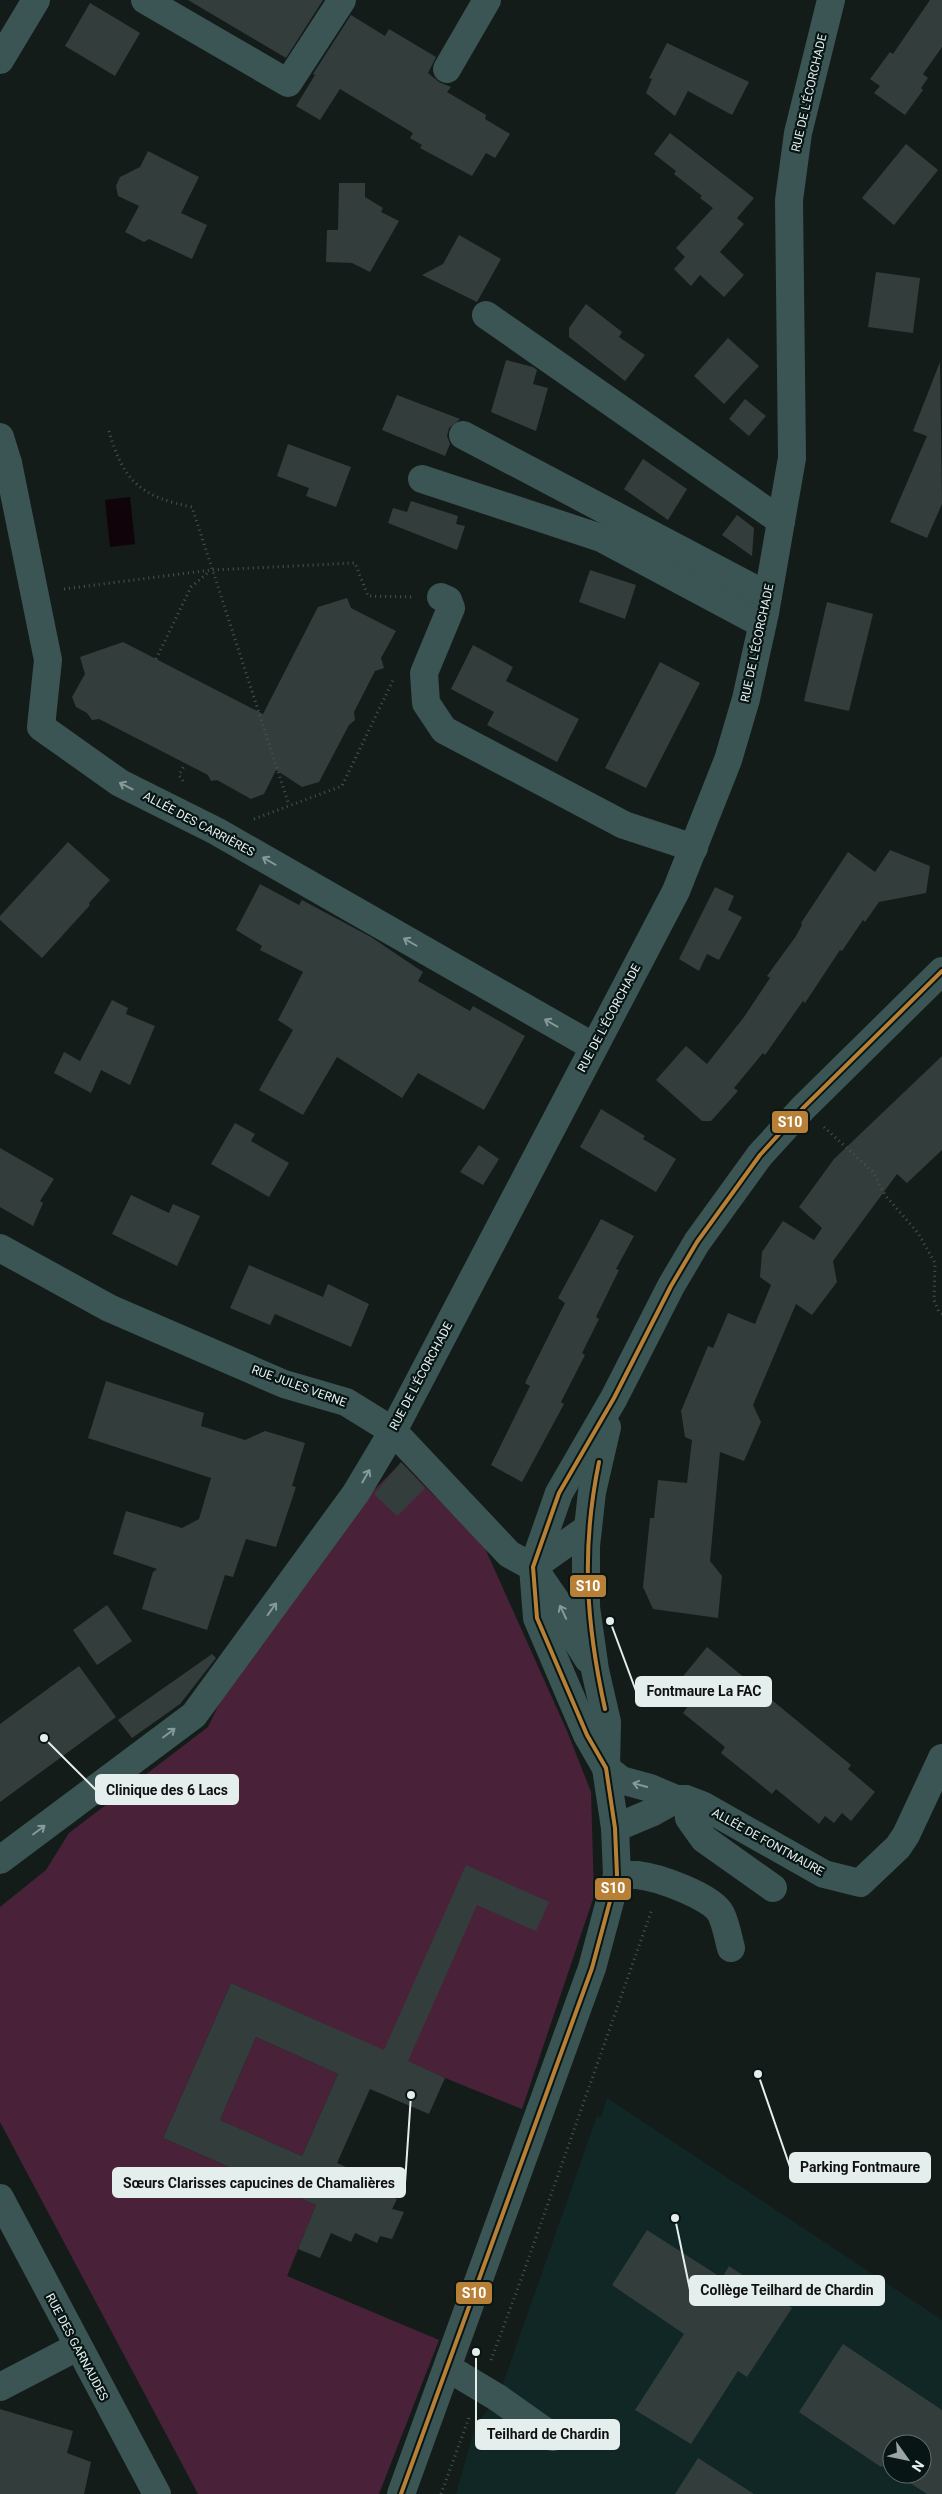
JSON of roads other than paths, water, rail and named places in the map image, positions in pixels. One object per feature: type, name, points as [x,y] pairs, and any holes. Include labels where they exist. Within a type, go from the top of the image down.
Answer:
[{"type":"street","points":[[0,60],[36,0]]},
{"type":"street","points":[[145,0],[288,83],[342,0]]},
{"type":"street","points":[[447,69],[487,0]]},
{"type":"street","name":"RUE DE L'ÉCORCHADE","points":[[0,1860],[194,1715],[356,1493],[392,1431],[676,891],[728,760],[746,699],[768,596],[792,458],[789,200],[798,133],[831,0]]},
{"type":"street","points":[[486,315],[781,521]]},
{"type":"street","points":[[463,435],[768,596]]},
{"type":"street","points":[[0,437],[4,464]]},
{"type":"street","name":"ALLÉE DES CARRIÈRES","points":[[4,464],[48,660],[42,727],[120,783],[216,831],[594,1047]]},
{"type":"street","points":[[422,479],[601,538],[762,624]]},
{"type":"street","points":[[441,597],[448,600],[451,608],[424,673],[426,704],[444,730],[624,825],[694,848]]},
{"type":"street","points":[[773,1888],[704,1839],[689,1818],[681,1799],[621,1780],[606,1768],[587,1735],[537,1618],[532,1567],[559,1493],[614,1398],[671,1286],[697,1242],[760,1155],[803,1108],[942,971]]},
{"type":"street","name":"RUE JULES VERNE","points":[[0,1248],[109,1308],[284,1384],[346,1402],[392,1431],[509,1554],[532,1567]]},
{"type":"street","points":[[401,2494],[592,1968],[618,1876],[615,1828],[606,1768],[607,1722],[595,1670],[586,1607],[588,1528],[592,1492],[614,1398]]},
{"type":"street","points":[[532,1567],[588,1528]]},
{"type":"street","points":[[532,1567],[559,1605],[576,1640],[595,1670]]},
{"type":"street","name":"ALLÉE DE FONTMAURE","points":[[681,1799],[718,1813],[824,1874],[860,1883],[898,1847],[906,1835],[942,1758]]},
{"type":"street","points":[[615,1828],[681,1799]]},
{"type":"street","points":[[618,1876],[638,1875],[662,1881],[692,1892],[709,1902],[720,1913],[731,1948]]},
{"type":"street","name":"RUE DES GARNAUDES","points":[[0,2198],[77,2347],[157,2494]]},
{"type":"street","points":[[0,2387],[77,2347]]},
{"type":"street","points":[[448,2368],[481,2387],[553,2437]]},
{"type":"place","name":"Fontmaure La FAC","points":[[610,1621]]},
{"type":"place","name":"Clinique des 6 Lacs","points":[[44,1738]]},
{"type":"place","name":"Parking Fontmaure","points":[[758,2074]]},
{"type":"place","name":"Sœurs Clarisses capucines de Chamalières","points":[[411,2095]]},
{"type":"place","name":"Collège Teilhard de Chardin","points":[[675,2218]]},
{"type":"place","name":"Teilhard de Chardin","points":[[476,2352]]}]
